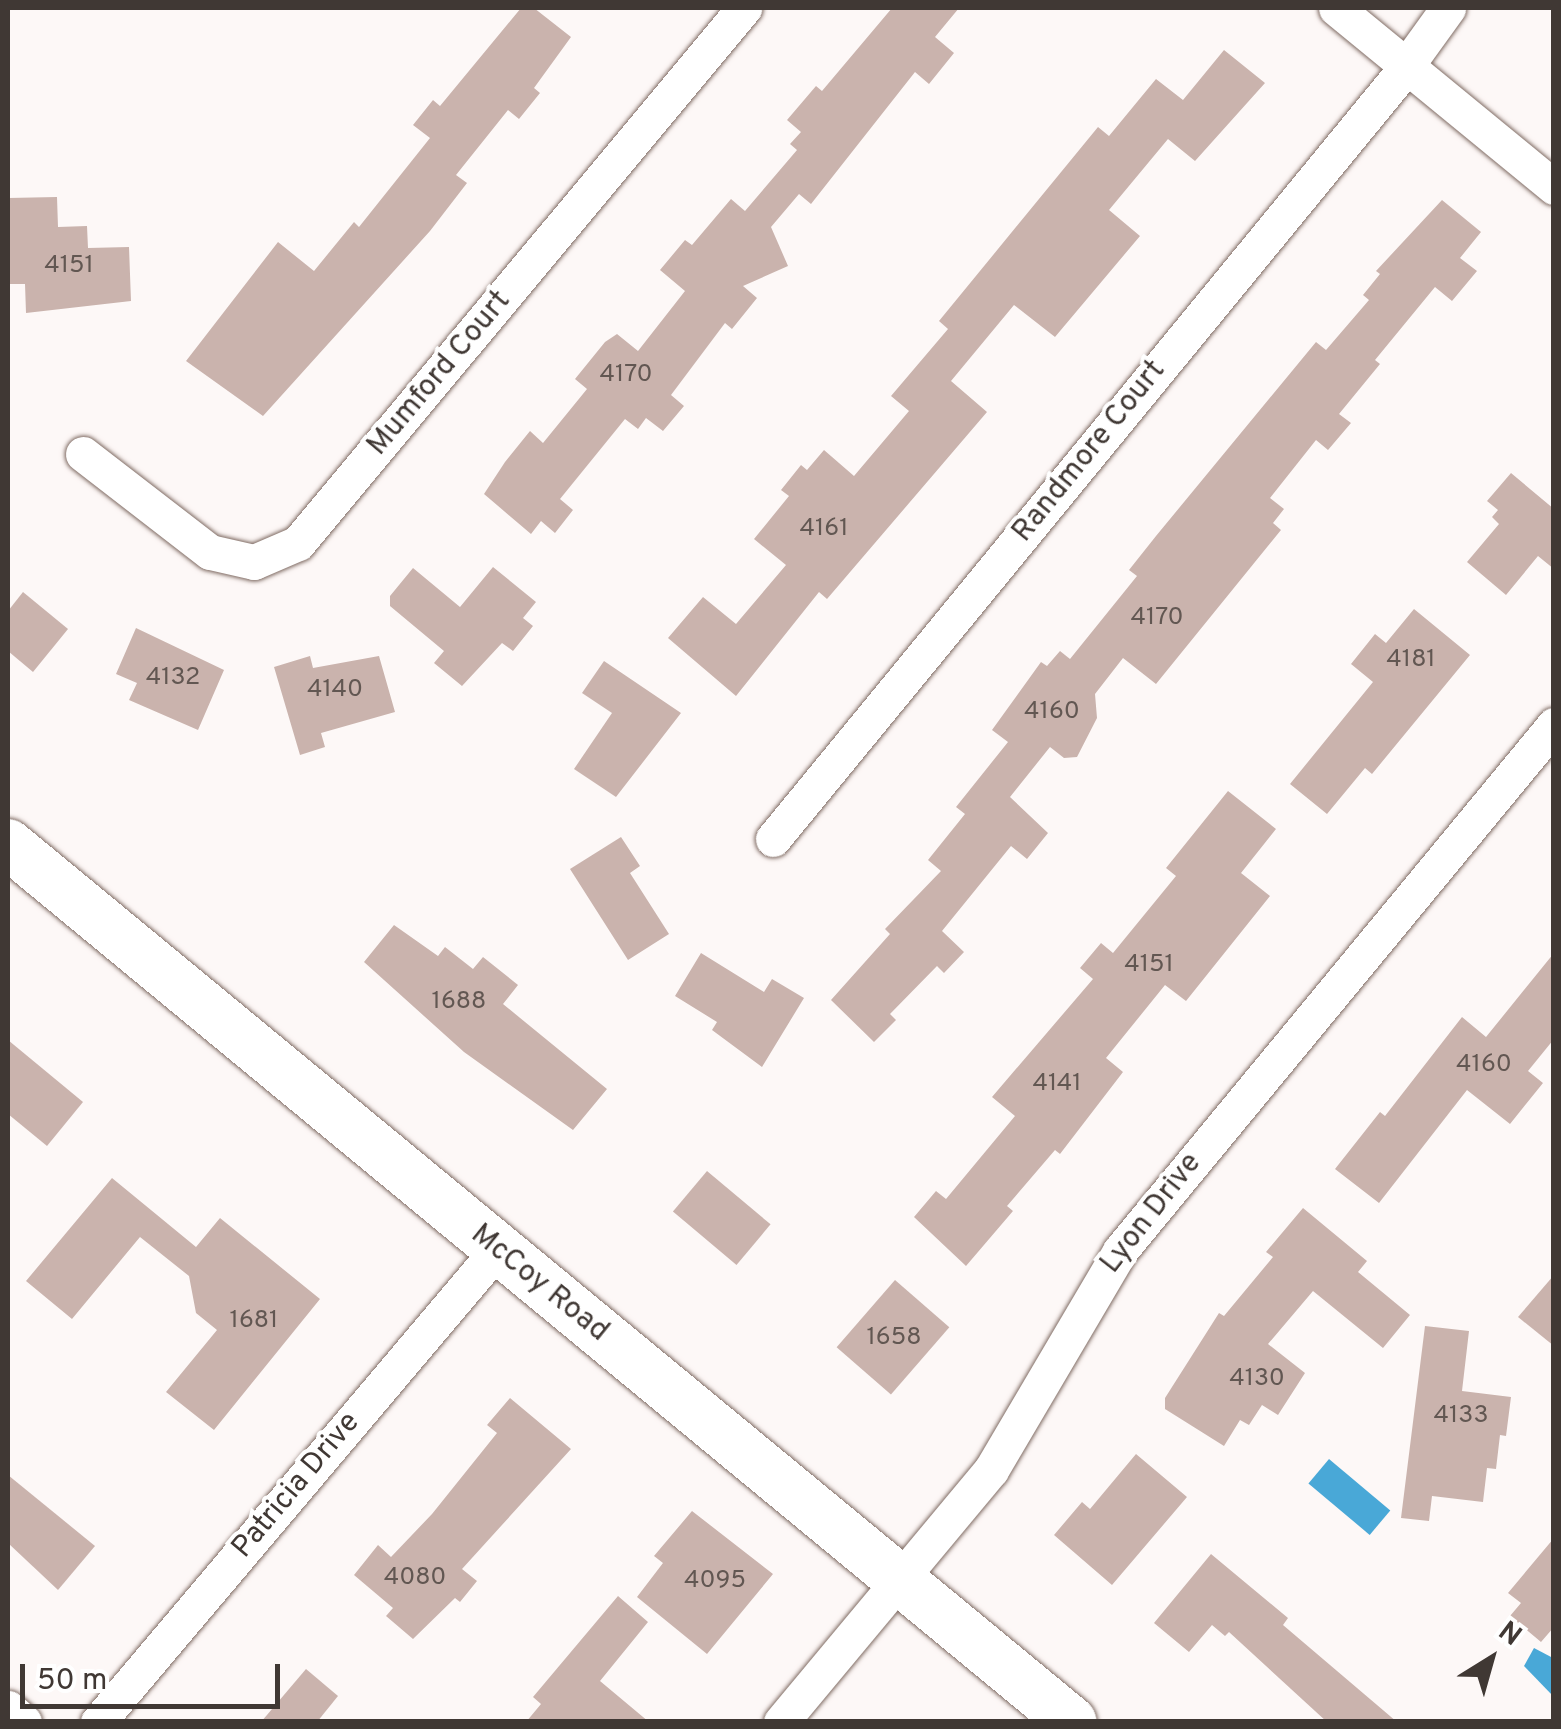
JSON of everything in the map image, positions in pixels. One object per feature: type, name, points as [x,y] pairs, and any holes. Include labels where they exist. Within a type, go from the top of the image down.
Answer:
[{"type":"main road","name":"McCoy Road","points":[[8,844],[1072,1722]]},
{"type":"street","name":"Mumford Court","points":[[83,454],[210,552],[254,562],[298,543],[744,8]]},
{"type":"street","points":[[1336,8],[1554,187]]},
{"type":"street","name":"Randmore Court","points":[[773,838],[1448,8]]},
{"type":"street","name":"Lyon Drive","points":[[781,1722],[1024,1424],[1120,1250],[1554,725]]},
{"type":"street","name":"Patricia Drive","points":[[98,1722],[496,1250]]},
{"type":"street","points":[[8,1708],[24,1722]]},
{"type":"water","points":[[1329,1459],[1390,1510],[1370,1535],[1308,1484]]},
{"type":"water","points":[[1534,1648],[1553,1658],[1553,1696],[1524,1666]]},
{"type":"building","points":[[521,8],[534,8],[571,37],[534,88],[540,93],[519,119],[508,110],[456,175],[467,183],[430,231],[263,416],[186,361],[278,242],[314,271],[354,222],[359,227],[430,138],[413,125],[433,100],[440,106]]},
{"type":"building","points":[[892,8],[959,8],[935,37],[954,53],[929,84],[915,72],[811,204],[799,194],[771,227],[788,266],[743,286],[757,298],[732,329],[725,323],[671,395],[684,406],[663,431],[646,418],[638,429],[625,419],[560,499],[573,510],[555,533],[541,521],[531,534],[484,494],[505,462],[530,431],[543,443],[587,389],[575,379],[605,342],[617,334],[638,351],[685,291],[660,270],[685,240],[692,245],[731,199],[745,211],[797,150],[790,144],[801,132],[787,120],[816,86],[822,91]]},
{"type":"building","points":[[1224,50],[1265,83],[1195,161],[1168,139],[1109,210],[1140,236],[1055,337],[1014,305],[951,381],[987,412],[827,599],[819,592],[736,696],[668,638],[703,597],[736,624],[786,565],[754,539],[789,496],[781,490],[801,465],[807,470],[824,450],[854,476],[909,411],[891,396],[948,329],[939,321],[1098,127],[1109,136],[1156,79],[1183,100]]},
{"type":"building","points":[[57,197],[58,227],[87,226],[88,248],[129,247],[131,301],[26,313],[25,284],[10,284],[8,198]]},
{"type":"building","points":[[1442,200],[1481,232],[1460,258],[1477,271],[1452,301],[1435,287],[1375,360],[1380,364],[1339,414],[1351,423],[1328,450],[1316,440],[1270,498],[1284,509],[1273,523],[1281,530],[1156,684],[1123,658],[1095,694],[1097,718],[1077,757],[1064,758],[1050,747],[1010,797],[1048,833],[1027,859],[1011,846],[942,931],[964,952],[944,973],[937,966],[890,1014],[896,1020],[874,1042],[831,1000],[890,934],[885,929],[941,871],[928,860],[965,814],[956,807],[1008,742],[992,730],[1041,662],[1047,666],[1060,651],[1070,659],[1137,576],[1129,570],[1156,536],[1316,342],[1326,350],[1369,300],[1363,295],[1380,274],[1376,271]]},
{"type":"building","points":[[1511,473],[1554,509],[1554,569],[1538,556],[1506,595],[1467,562],[1499,524],[1492,517],[1498,510],[1487,501]]},
{"type":"building","points":[[493,567],[536,602],[523,618],[533,626],[513,651],[502,643],[462,686],[434,663],[444,651],[390,606],[390,596],[413,568],[460,607]]},
{"type":"building","points":[[23,592],[68,629],[33,672],[8,651],[8,611]]},
{"type":"building","points":[[1414,609],[1470,655],[1372,774],[1365,768],[1327,814],[1290,784],[1373,682],[1351,664],[1375,634],[1386,643]]},
{"type":"building","points":[[136,628],[224,670],[198,730],[129,700],[137,683],[116,674]]},
{"type":"building","points":[[310,656],[313,668],[379,656],[395,712],[321,733],[325,747],[300,755],[274,667]]},
{"type":"building","points":[[604,661],[681,713],[616,797],[574,769],[612,713],[582,693]]},
{"type":"building","points":[[1228,791],[1276,829],[1241,873],[1270,896],[1186,1001],[1165,985],[1106,1058],[1123,1072],[1060,1154],[1055,1150],[1007,1206],[1013,1211],[966,1266],[914,1217],[936,1191],[946,1199],[1015,1116],[992,1097],[1093,979],[1080,968],[1101,943],[1113,953],[1176,876],[1166,868]]},
{"type":"building","points":[[621,837],[640,866],[630,873],[669,934],[628,960],[570,869]]},
{"type":"building","points":[[394,925],[438,956],[445,947],[473,969],[483,957],[518,985],[503,1004],[607,1089],[573,1130],[464,1052],[364,962]]},
{"type":"building","points":[[701,953],[764,992],[772,979],[804,998],[762,1067],[712,1030],[717,1022],[675,996]]},
{"type":"building","points":[[1554,953],[1554,1039],[1528,1071],[1543,1083],[1510,1124],[1467,1090],[1379,1203],[1335,1169],[1380,1112],[1385,1116],[1462,1017],[1486,1037]]},
{"type":"building","points":[[8,1040],[83,1102],[47,1146],[8,1114]]},
{"type":"building","points":[[707,1171],[771,1224],[737,1265],[673,1212]]},
{"type":"building","points":[[112,1178],[196,1247],[220,1218],[320,1299],[214,1430],[166,1392],[217,1330],[196,1313],[189,1276],[140,1237],[72,1319],[26,1281]]},
{"type":"building","points":[[1303,1208],[1367,1261],[1358,1272],[1410,1315],[1383,1348],[1313,1291],[1268,1344],[1305,1373],[1278,1415],[1262,1405],[1249,1425],[1240,1420],[1224,1446],[1165,1409],[1165,1398],[1219,1313],[1224,1316],[1273,1257],[1266,1252]]},
{"type":"building","points":[[1554,1275],[1554,1346],[1518,1317]]},
{"type":"building","points":[[895,1280],[949,1327],[891,1394],[837,1347]]},
{"type":"building","points":[[1425,1326],[1469,1331],[1462,1391],[1511,1397],[1506,1436],[1500,1435],[1496,1469],[1487,1468],[1483,1502],[1432,1496],[1429,1521],[1401,1518]]},
{"type":"building","points":[[510,1398],[571,1449],[462,1569],[477,1581],[460,1602],[455,1598],[413,1639],[386,1616],[393,1608],[354,1575],[378,1545],[391,1557],[432,1514],[497,1433],[487,1425]]},
{"type":"building","points":[[1136,1454],[1187,1497],[1112,1585],[1054,1535],[1082,1502],[1090,1509]]},
{"type":"building","points":[[8,1475],[95,1546],[58,1590],[8,1543]]},
{"type":"building","points":[[692,1511],[773,1574],[707,1654],[637,1597],[663,1563],[654,1556]]},
{"type":"building","points":[[1554,1538],[1554,1627],[1541,1642],[1510,1616],[1521,1603],[1508,1593]]},
{"type":"building","points":[[1211,1554],[1288,1618],[1283,1625],[1397,1722],[1327,1722],[1229,1632],[1225,1636],[1212,1625],[1189,1652],[1154,1623]]},
{"type":"building","points":[[618,1596],[648,1622],[600,1681],[649,1722],[526,1722],[541,1704],[533,1697]]},
{"type":"building","points":[[306,1669],[338,1696],[317,1722],[261,1722]]}]
